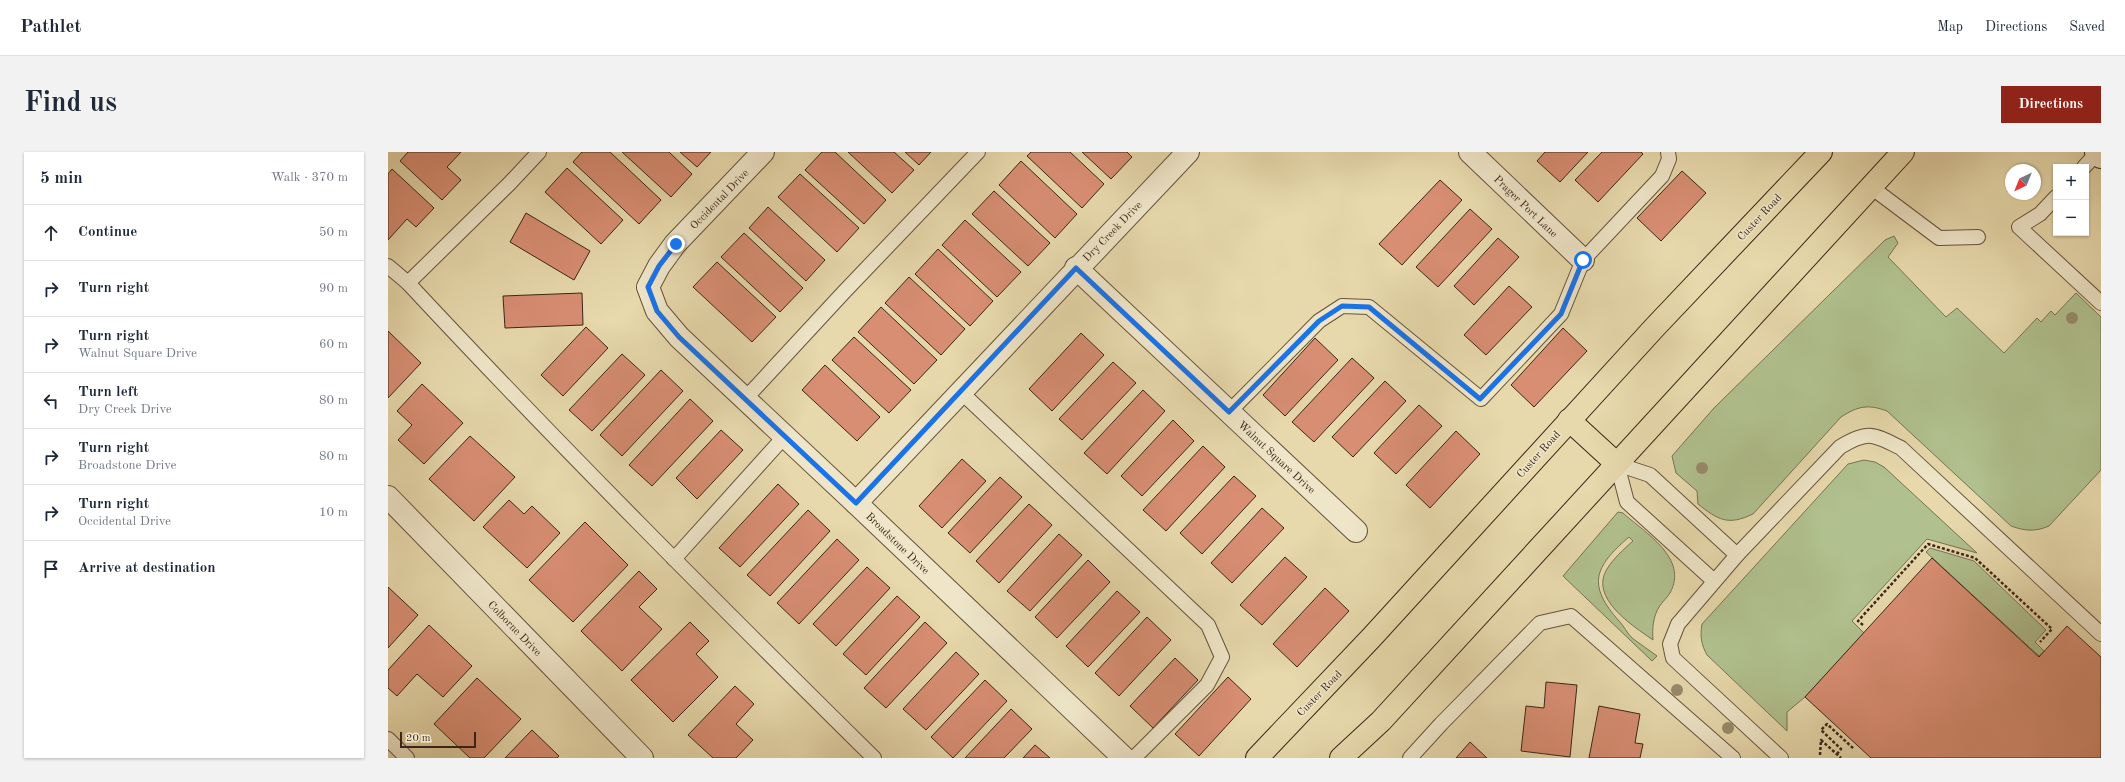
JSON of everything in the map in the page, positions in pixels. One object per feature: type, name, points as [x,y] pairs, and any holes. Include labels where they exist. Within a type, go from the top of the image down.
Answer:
[{"type":"main road","name":"Custer Road","points":[[1257,758],[1372,637],[1569,420],[1821,152]]},
{"type":"main road","points":[[1341,758],[1381,721],[1903,152]]},
{"type":"main road","points":[[1569,420],[1617,464]]},
{"type":"street","name":"Occidental Drive","points":[[648,287],[659,266],[676,244],[764,152]]},
{"type":"street","name":"Dry Creek Drive","points":[[856,503],[1076,268],[1188,152]]},
{"type":"street","name":"Prager Port Lane","points":[[1470,152],[1583,260]]},
{"type":"street","name":"Walnut Square Drive","points":[[1076,268],[1356,531]]},
{"type":"street","name":"Broadstone Drive","points":[[648,287],[657,311],[679,337],[1124,758]]},
{"type":"street","name":"Colborne Drive","points":[[388,497],[642,758]]},
{"type":"lane","points":[[408,283],[539,152]]},
{"type":"lane","points":[[745,399],[844,292],[978,152]]},
{"type":"lane","points":[[1229,412],[1319,321],[1342,306],[1369,307],[1480,399],[1561,314],[1583,260],[1662,176],[1669,159],[1668,152]]},
{"type":"lane","points":[[1871,187],[1939,238],[1978,237]]},
{"type":"lane","points":[[2053,200],[2040,214],[2019,227],[2101,303]]},
{"type":"lane","points":[[388,266],[408,283],[529,412],[674,559],[874,758]]},
{"type":"lane","points":[[960,392],[1208,625],[1222,657],[1207,685],[1134,758]]},
{"type":"lane","points":[[1781,758],[1673,658],[1670,644],[1678,624],[1737,555],[1840,446],[1858,436],[1875,435],[1901,448],[2101,634]]},
{"type":"lane","points":[[674,559],[785,436]]},
{"type":"lane","points":[[1617,464],[1650,475],[1737,555]]},
{"type":"lane","points":[[1617,464],[1627,502],[1714,581]]},
{"type":"lane","points":[[1410,758],[1441,724],[1540,623],[1571,616],[1733,758]]},
{"type":"lane","points":[[388,739],[407,758]]},
{"type":"path","points":[[1863,625],[1858,620],[1928,544],[1975,558],[2052,629],[2040,642]]},
{"type":"path","points":[[1837,754],[1841,749],[1821,730],[1827,724],[1854,749]]},
{"type":"path","points":[[1820,755],[1821,740],[1841,758]]},
{"type":"green space","points":[[1894,236],[1898,243],[1888,257],[1946,317],[1957,308],[2004,353],[2037,318],[2041,322],[2051,311],[2055,315],[2076,293],[2101,317],[2101,470],[2049,526],[2035,530],[2021,529],[2011,526],[1887,411],[1874,407],[1863,407],[1853,410],[1841,417],[1753,514],[1737,520],[1724,520],[1712,514],[1698,504],[1697,491],[1676,473],[1672,456],[1714,408],[1885,240]]},
{"type":"green space","points":[[1864,460],[1875,462],[1884,467],[1977,553],[1927,539],[1852,621],[1864,633],[1805,697],[1787,712],[1787,731],[1707,655],[1703,647],[1701,632],[1702,624],[1848,464]]},
{"type":"green space","points":[[1618,512],[1623,513],[1662,547],[1674,569],[1674,580],[1670,593],[1660,605],[1655,615],[1653,640],[1625,619],[1616,610],[1608,601],[1604,590],[1603,580],[1607,569],[1615,558],[1633,541],[1629,537],[1608,558],[1602,567],[1599,577],[1599,587],[1602,597],[1632,638],[1657,656],[1652,661],[1563,576]]},
{"type":"green space","points":[[1930,548],[1974,561],[2046,630],[2035,642],[2044,651],[2039,656],[1926,552]]},
{"type":"building","points":[[408,152],[461,152],[447,167],[461,180],[442,200],[400,161]]},
{"type":"building","points":[[582,152],[610,152],[661,200],[639,224],[573,162]]},
{"type":"building","points":[[622,152],[669,152],[692,174],[671,197]]},
{"type":"building","points":[[680,152],[711,152],[697,167]]},
{"type":"building","points":[[822,152],[835,152],[886,200],[864,224],[805,170]]},
{"type":"building","points":[[848,152],[894,152],[914,170],[892,193]]},
{"type":"building","points":[[905,152],[931,152],[919,165]]},
{"type":"building","points":[[1031,152],[1070,152],[1104,184],[1082,208],[1027,156]]},
{"type":"building","points":[[1082,152],[1127,152],[1132,157],[1111,179]]},
{"type":"building","points":[[1545,152],[1588,152],[1560,182],[1537,161]]},
{"type":"building","points":[[1602,152],[1641,152],[1643,154],[1598,202],[1575,180]]},
{"type":"building","points":[[1021,161],[1077,214],[1055,238],[999,185]]},
{"type":"building","points":[[567,168],[623,220],[601,244],[545,192]]},
{"type":"building","points":[[392,169],[434,208],[416,227],[407,219],[388,240],[388,174]]},
{"type":"building","points":[[1682,171],[1706,193],[1661,241],[1637,218]]},
{"type":"building","points":[[800,174],[859,228],[837,252],[778,197]]},
{"type":"building","points":[[1440,180],[1462,200],[1402,265],[1379,244]]},
{"type":"building","points":[[994,191],[1050,243],[1028,266],[972,214]]},
{"type":"building","points":[[768,207],[825,260],[806,281],[749,228]]},
{"type":"building","points":[[1470,209],[1492,229],[1438,287],[1416,267]]},
{"type":"building","points":[[526,213],[590,251],[574,280],[510,242]]},
{"type":"building","points":[[965,220],[1021,272],[997,297],[942,245]]},
{"type":"building","points":[[744,233],[803,288],[780,312],[721,257]]},
{"type":"building","points":[[1498,238],[1519,257],[1474,305],[1454,286]]},
{"type":"building","points":[[938,249],[993,301],[970,326],[915,274]]},
{"type":"building","points":[[717,262],[776,317],[752,342],[693,287]]},
{"type":"building","points":[[909,277],[965,329],[941,355],[885,303]]},
{"type":"building","points":[[1509,286],[1532,307],[1486,355],[1464,335]]},
{"type":"building","points":[[582,293],[583,325],[505,328],[503,296]]},
{"type":"building","points":[[881,307],[937,360],[914,384],[858,332]]},
{"type":"building","points":[[586,327],[608,348],[563,396],[541,375]]},
{"type":"building","points":[[1563,328],[1587,351],[1534,407],[1511,385]]},
{"type":"building","points":[[388,331],[421,363],[388,398]]},
{"type":"building","points":[[1081,333],[1104,355],[1052,411],[1029,389]]},
{"type":"building","points":[[854,337],[911,390],[889,413],[832,360]]},
{"type":"building","points":[[1315,338],[1338,360],[1285,416],[1263,395]]},
{"type":"building","points":[[622,354],[645,375],[592,431],[569,410]]},
{"type":"building","points":[[1352,358],[1374,378],[1314,442],[1292,422]]},
{"type":"building","points":[[1113,362],[1136,383],[1082,440],[1059,419]]},
{"type":"building","points":[[825,365],[880,417],[857,441],[802,390]]},
{"type":"building","points":[[661,370],[683,391],[622,456],[600,435]]},
{"type":"building","points":[[1385,381],[1406,401],[1353,457],[1332,437]]},
{"type":"building","points":[[422,384],[463,423],[424,464],[398,440],[412,425],[397,411]]},
{"type":"building","points":[[1143,390],[1165,411],[1107,474],[1084,453]]},
{"type":"building","points":[[690,399],[713,421],[652,486],[629,465]]},
{"type":"building","points":[[1419,405],[1442,426],[1396,474],[1374,453]]},
{"type":"building","points":[[1173,420],[1194,441],[1142,496],[1121,476]]},
{"type":"building","points":[[721,430],[743,450],[697,499],[676,478]]},
{"type":"building","points":[[1456,431],[1480,454],[1430,508],[1406,485]]},
{"type":"building","points":[[470,436],[515,477],[474,521],[429,479]]},
{"type":"building","points":[[1203,446],[1225,467],[1166,531],[1143,510]]},
{"type":"building","points":[[962,459],[986,481],[942,528],[919,506]]},
{"type":"building","points":[[1234,476],[1256,496],[1202,554],[1180,533]]},
{"type":"building","points":[[1000,477],[1022,497],[970,553],[948,533]]},
{"type":"building","points":[[778,484],[799,504],[740,567],[719,548]]},
{"type":"building","points":[[509,500],[524,514],[532,506],[560,533],[527,568],[483,527]]},
{"type":"building","points":[[1029,504],[1052,525],[999,583],[976,561]]},
{"type":"building","points":[[1262,508],[1284,528],[1232,583],[1211,563]]},
{"type":"building","points":[[808,510],[830,531],[770,596],[747,575]]},
{"type":"building","points":[[585,522],[628,565],[573,622],[529,580]]},
{"type":"building","points":[[1059,534],[1082,555],[1030,611],[1007,591]]},
{"type":"building","points":[[837,539],[859,560],[799,624],[777,603]]},
{"type":"building","points":[[1285,557],[1307,577],[1262,625],[1240,605]]},
{"type":"building","points":[[1932,558],[2039,657],[2067,626],[2101,657],[2101,758],[1871,758],[1805,697]]},
{"type":"building","points":[[1088,560],[1110,582],[1057,638],[1035,617]]},
{"type":"building","points":[[867,567],[890,588],[836,646],[813,624]]},
{"type":"building","points":[[639,571],[657,589],[639,607],[662,629],[622,671],[581,631]]},
{"type":"building","points":[[388,587],[418,615],[388,648]]},
{"type":"building","points":[[1325,588],[1349,611],[1297,667],[1273,644]]},
{"type":"building","points":[[1117,591],[1140,612],[1088,667],[1066,646]]},
{"type":"building","points":[[897,596],[920,617],[866,675],[843,654]]},
{"type":"building","points":[[1147,617],[1171,640],[1119,696],[1095,673]]},
{"type":"building","points":[[690,622],[709,641],[696,654],[718,677],[673,722],[631,680]]},
{"type":"building","points":[[925,622],[947,643],[886,708],[864,688]]},
{"type":"building","points":[[429,625],[472,666],[443,697],[417,674],[397,696],[388,688],[388,670]]},
{"type":"building","points":[[956,652],[979,674],[926,730],[903,709]]},
{"type":"building","points":[[1175,658],[1198,680],[1153,728],[1130,706]]},
{"type":"building","points":[[1228,677],[1251,699],[1199,756],[1175,734]]},
{"type":"building","points":[[477,678],[521,719],[484,758],[470,758],[434,724]]},
{"type":"building","points":[[985,680],[1007,701],[953,758],[931,737]]},
{"type":"building","points":[[1546,682],[1577,685],[1570,757],[1521,751],[1526,706],[1544,708]]},
{"type":"building","points":[[735,686],[754,704],[736,724],[753,740],[736,758],[713,758],[688,735]]},
{"type":"building","points":[[1599,706],[1640,714],[1635,743],[1643,744],[1640,758],[1589,758]]},
{"type":"building","points":[[1011,709],[1032,729],[1004,758],[965,758]]},
{"type":"building","points":[[532,730],[559,756],[557,758],[505,758]]},
{"type":"building","points":[[1470,742],[1487,758],[1456,758]]},
{"type":"building","points":[[1035,745],[1050,758],[1023,758]]},
{"type":"route","points":[[676,244],[659,266],[648,287],[657,311],[679,337],[856,503],[1076,268],[1229,412],[1319,321],[1342,306],[1369,307],[1480,399],[1561,314],[1583,260]]}]
